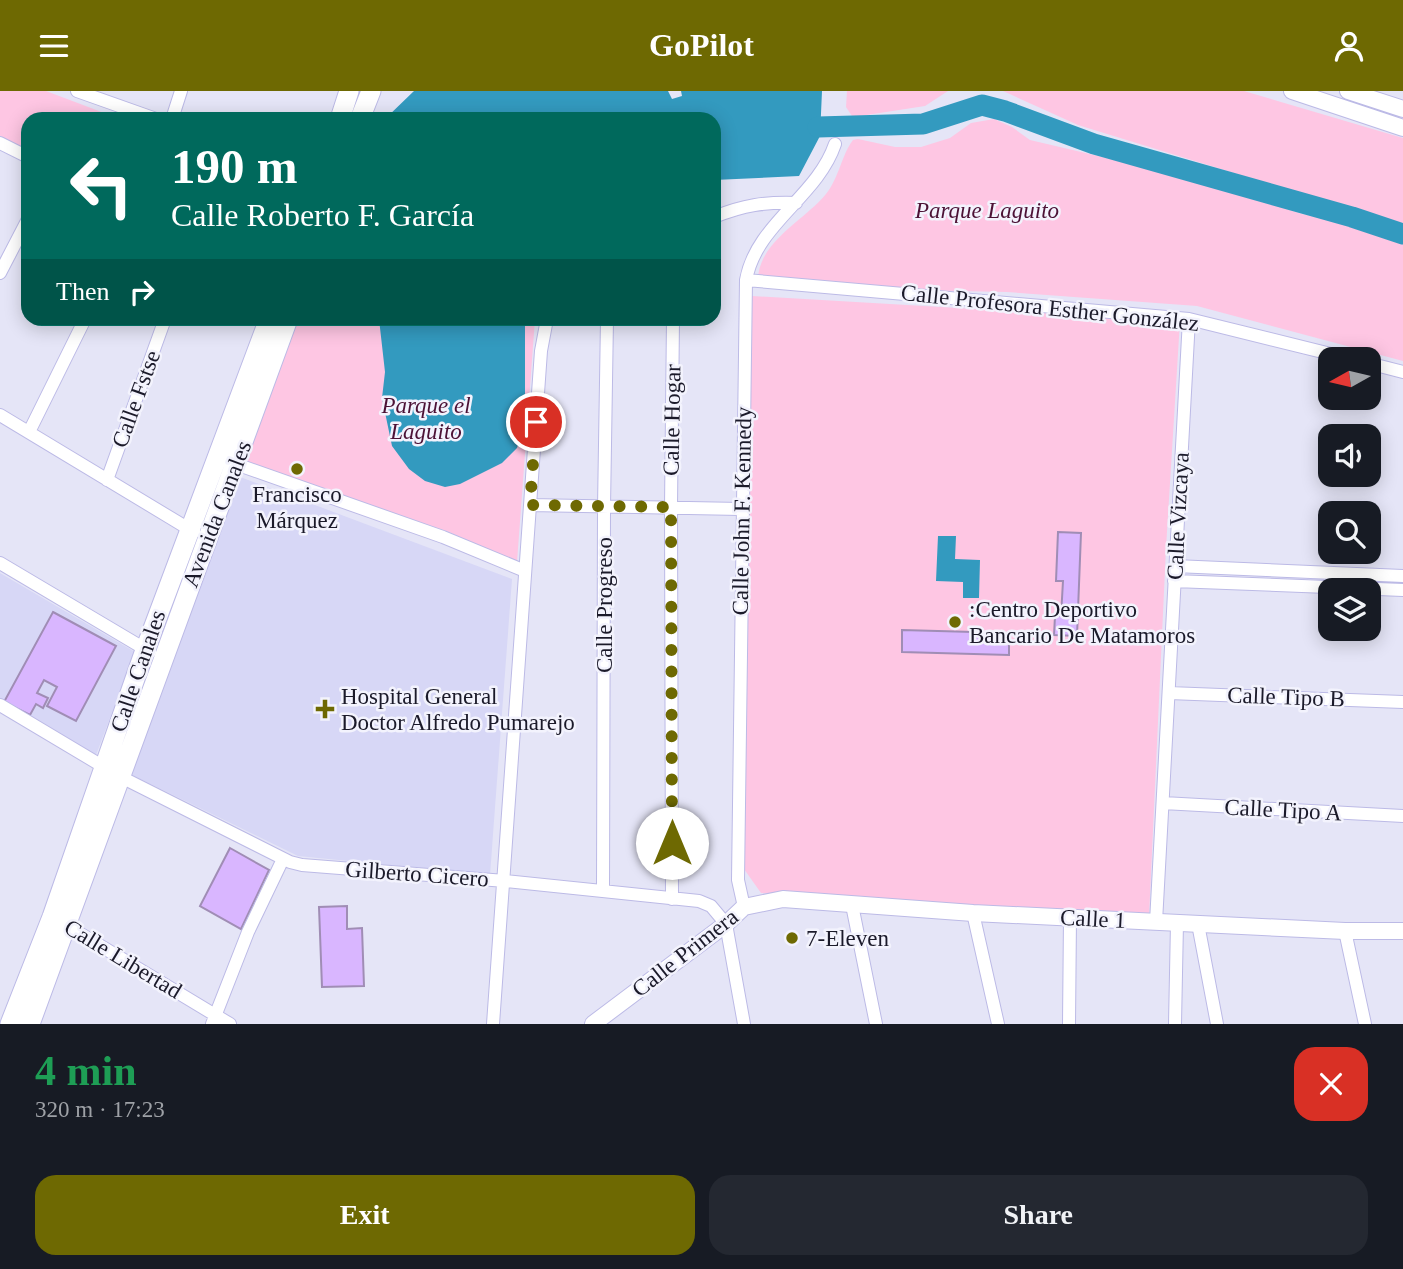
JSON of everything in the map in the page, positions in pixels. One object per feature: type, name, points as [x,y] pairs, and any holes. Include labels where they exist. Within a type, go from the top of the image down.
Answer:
[{"type":"main road","points":[[342,112],[349,91]]},
{"type":"main road","points":[[363,112],[371,91]]},
{"type":"main road","name":"Calle Canales","points":[[10,1024],[60,921],[154,654],[189,529],[227,460],[267,326]]},
{"type":"main road","name":"Avenida Canales","points":[[154,654],[207,540],[227,460],[285,326]]},
{"type":"main road","points":[[30,1024],[60,921]]},
{"type":"street","points":[[174,112],[181,91]]},
{"type":"street","points":[[1292,91],[1403,128]]},
{"type":"street","points":[[1343,110],[1349,91],[1403,109]]},
{"type":"street","points":[[83,92],[137,112]]},
{"type":"street","points":[[0,143],[21,154]]},
{"type":"street","name":"Calle John F. Kennedy","points":[[744,907],[738,880],[746,279],[748,267],[758,246],[817,180],[835,144]]},
{"type":"street","points":[[721,215],[753,204],[796,203]]},
{"type":"street","points":[[0,273],[21,232]]},
{"type":"street","name":"Calle Profesora Esther González","points":[[746,279],[1189,319],[1318,351]]},
{"type":"street","name":"Calle Vizcaya","points":[[1156,922],[1189,319]]},
{"type":"street","points":[[29,432],[82,326]]},
{"type":"street","name":"Calle Fstse","points":[[107,480],[162,326]]},
{"type":"street","points":[[493,1024],[541,351],[546,326]]},
{"type":"street","name":"Calle Progreso","points":[[603,891],[607,326]]},
{"type":"street","name":"Calle Hogar","points":[[672,898],[673,326]]},
{"type":"street","points":[[1381,366],[1403,372]]},
{"type":"street","points":[[0,415],[207,540]]},
{"type":"street","points":[[227,460],[443,537],[526,571]]},
{"type":"street","points":[[530,505],[741,509]]},
{"type":"street","points":[[0,563],[154,654]]},
{"type":"street","points":[[1175,566],[1403,576]]},
{"type":"street","points":[[1174,581],[1403,590]]},
{"type":"street","name":"Calle Tipo B","points":[[1168,693],[1403,702]]},
{"type":"street","name":"Gilberto Cicero","points":[[0,705],[112,772],[283,859],[302,865],[505,881],[699,901],[710,906],[726,924]]},
{"type":"street","name":"Calle Tipo A","points":[[1163,803],[1403,816]]},
{"type":"street","points":[[214,1019],[248,932],[283,859]]},
{"type":"street","name":"Calle Primera","points":[[593,1024],[726,924],[744,907],[783,899]]},
{"type":"street","name":"Calle 1","points":[[783,899],[1070,918],[1345,931],[1403,931]]},
{"type":"street","points":[[852,905],[876,1024]]},
{"type":"street","points":[[974,913],[998,1024]]},
{"type":"street","points":[[1069,1024],[1070,918]]},
{"type":"street","name":"Calle Libertad","points":[[60,921],[214,1019],[230,1024]]},
{"type":"street","points":[[1175,1024],[1177,923]]},
{"type":"street","points":[[726,924],[744,1024]]},
{"type":"street","points":[[1198,924],[1217,1024]]},
{"type":"street","points":[[1345,931],[1365,1024]]},
{"type":"shaded area","points":[[235,475],[512,579],[490,875],[298,856],[130,774]]},
{"type":"shaded area","points":[[0,573],[135,652],[96,755],[0,698]]},
{"type":"green space","points":[[0,91],[46,91],[102,112],[21,112],[21,146],[0,136]]},
{"type":"green space","points":[[847,91],[948,91],[925,106],[852,116],[846,107]]},
{"type":"green space","points":[[1003,91],[1244,91],[1403,138],[1403,225],[1078,125]]},
{"type":"green space","name":"Parque Laguito","points":[[994,119],[1012,127],[1030,140],[1196,179],[1302,214],[1383,231],[1403,239],[1403,361],[1381,355],[1381,347],[1351,347],[1197,306],[1007,292],[910,290],[758,278],[761,265],[775,242],[826,194],[853,140],[895,147],[921,147],[950,138],[971,123]]},
{"type":"green space","name":":Centro Deportivo Bancario De Matamoros","points":[[752,296],[1180,321],[1166,548],[1149,917],[761,893],[744,869]]},
{"type":"green space","name":"Parque el Laguito","points":[[293,326],[534,326],[517,562],[449,532],[240,460]]},
{"type":"water","points":[[414,91],[668,91],[672,99],[682,96],[681,91],[822,91],[820,136],[799,176],[721,180],[721,112],[392,112]]},
{"type":"water","points":[[380,326],[525,326],[525,424],[517,448],[502,463],[460,484],[445,487],[425,481],[409,469],[392,446],[382,398],[385,372]]},
{"type":"water","points":[[938,536],[956,536],[955,559],[980,560],[979,598],[963,598],[963,582],[936,581]]},
{"type":"building","points":[[1058,532],[1081,533],[1077,636],[1054,635],[1055,616],[1061,616],[1063,581],[1056,581]]},
{"type":"building","points":[[53,612],[116,646],[76,721],[47,706],[57,687],[44,680],[37,693],[48,698],[43,708],[36,704],[30,715],[4,702]]},
{"type":"building","points":[[902,630],[1009,633],[1009,655],[902,652]]},
{"type":"building","points":[[230,848],[269,870],[241,929],[200,906]]},
{"type":"building","points":[[347,906],[347,929],[362,928],[364,986],[322,987],[319,907]]},
{"type":"waterway","points":[[818,127],[923,124],[982,105],[1094,144],[1403,234]]},
{"type":"place","name":"Francisco Márquez","points":[[297,469]]},
{"type":"place","name":":Centro Deportivo Bancario De Matamoros","points":[[955,622]]},
{"type":"place","name":"Hospital General Doctor Alfredo Pumarejo","points":[[325,709]]},
{"type":"place","name":"7-Eleven","points":[[792,938]]},
{"type":"route","points":[[536,422],[530,505],[671,507],[672,843]]}]
